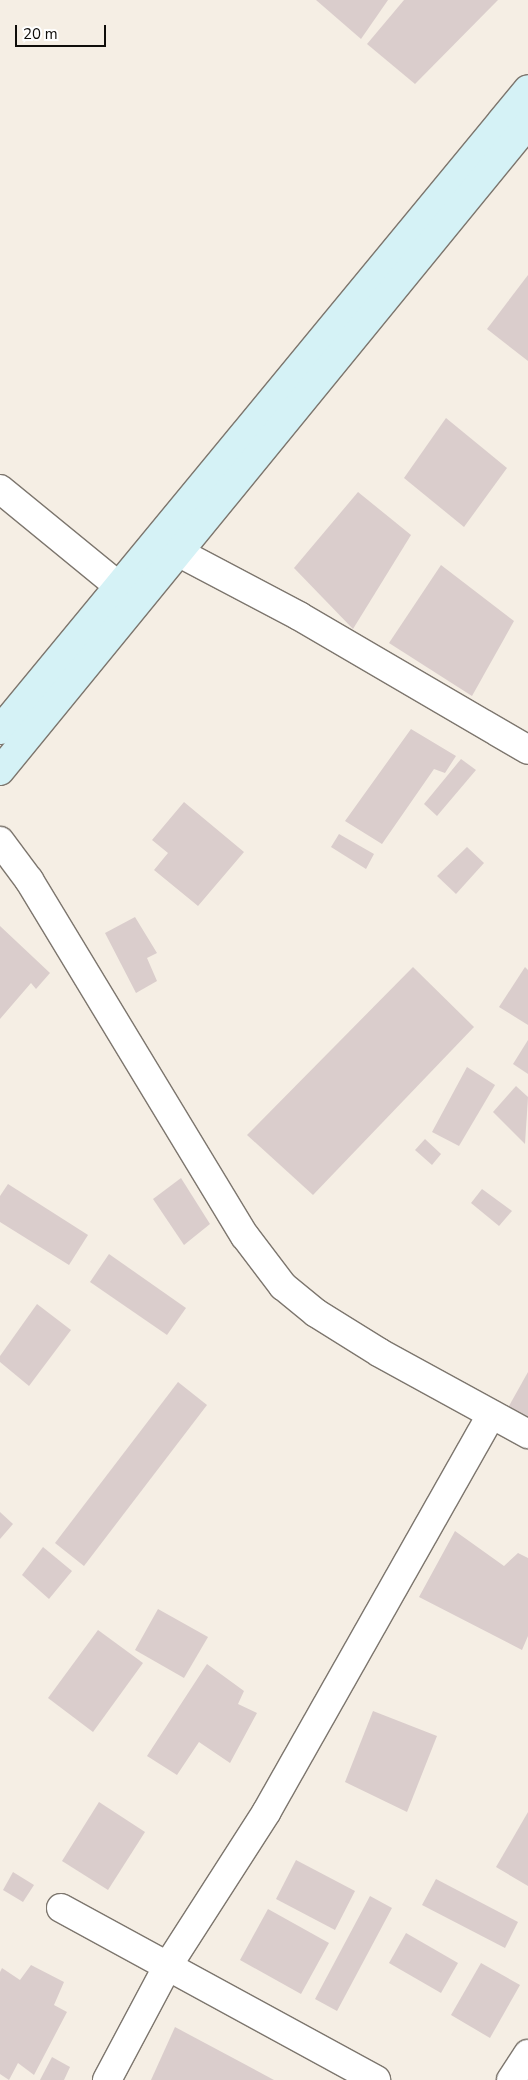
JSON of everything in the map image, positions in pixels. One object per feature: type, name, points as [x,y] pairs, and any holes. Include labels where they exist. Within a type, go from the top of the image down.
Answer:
[{"type":"street","points":[[166,547],[528,89]]},
{"type":"street","points":[[0,730],[127,593],[528,124]]},
{"type":"street","points":[[0,489],[127,593]]},
{"type":"street","points":[[166,547],[298,616],[528,750]]},
{"type":"street","points":[[0,771],[127,593]]},
{"type":"street","points":[[0,842],[28,880],[245,1236],[283,1286],[316,1313],[491,1416],[528,1434]]},
{"type":"street","points":[[108,2080],[167,1967],[267,1811],[491,1416]]},
{"type":"street","points":[[61,1908],[376,2080]]},
{"type":"street","points":[[512,2080],[528,2054]]},
{"type":"building","points":[[316,0],[388,0],[361,39]]},
{"type":"building","points":[[404,0],[498,0],[415,84],[367,44]]},
{"type":"building","points":[[528,275],[528,361],[487,329]]},
{"type":"building","points":[[446,418],[507,468],[464,527],[404,478]]},
{"type":"building","points":[[358,492],[411,535],[353,629],[294,568]]},
{"type":"building","points":[[441,565],[514,621],[472,696],[389,643]]},
{"type":"building","points":[[411,729],[456,756],[445,773],[434,769],[382,844],[345,821]]},
{"type":"building","points":[[461,759],[476,770],[437,816],[424,804]]},
{"type":"building","points":[[184,802],[244,852],[198,906],[154,870],[168,853],[152,840]]},
{"type":"building","points":[[339,834],[374,854],[366,869],[331,847]]},
{"type":"building","points":[[467,847],[484,863],[456,894],[437,876]]},
{"type":"building","points":[[135,917],[157,953],[147,958],[157,981],[136,993],[105,933]]},
{"type":"building","points":[[0,926],[50,973],[36,989],[31,983],[0,1019]]},
{"type":"building","points":[[413,967],[474,1027],[313,1195],[247,1135]]},
{"type":"building","points":[[525,967],[528,970],[528,1025],[499,1007]]},
{"type":"building","points":[[528,1040],[528,1074],[513,1064]]},
{"type":"building","points":[[467,1067],[495,1085],[459,1146],[432,1132]]},
{"type":"building","points":[[516,1086],[528,1097],[525,1144],[493,1112]]},
{"type":"building","points":[[425,1139],[441,1154],[432,1165],[415,1150]]},
{"type":"building","points":[[181,1178],[210,1224],[184,1245],[153,1199]]},
{"type":"building","points":[[8,1184],[88,1235],[69,1265],[0,1222],[0,1196]]},
{"type":"building","points":[[482,1189],[512,1211],[499,1226],[471,1203]]},
{"type":"building","points":[[109,1254],[186,1308],[167,1335],[90,1282]]},
{"type":"building","points":[[37,1304],[71,1330],[29,1386],[0,1362],[0,1356]]},
{"type":"building","points":[[528,1372],[528,1425],[505,1413]]},
{"type":"building","points":[[178,1382],[207,1405],[84,1566],[55,1543]]},
{"type":"building","points":[[0,1512],[13,1524],[0,1539]]},
{"type":"building","points":[[455,1531],[504,1566],[518,1553],[528,1558],[528,1636],[522,1650],[419,1597]]},
{"type":"building","points":[[43,1547],[72,1571],[49,1599],[22,1575]]},
{"type":"building","points":[[158,1609],[208,1637],[184,1678],[135,1650]]},
{"type":"building","points":[[98,1630],[143,1663],[93,1732],[48,1698]]},
{"type":"building","points":[[207,1664],[244,1691],[238,1704],[257,1713],[230,1763],[199,1742],[177,1775],[147,1756]]},
{"type":"building","points":[[373,1711],[437,1736],[407,1812],[345,1782]]},
{"type":"building","points":[[99,1802],[145,1832],[108,1890],[62,1861]]},
{"type":"building","points":[[528,1812],[528,1886],[496,1867]]},
{"type":"building","points":[[296,1860],[355,1891],[335,1930],[276,1899]]},
{"type":"building","points":[[13,1872],[34,1885],[23,1902],[3,1890]]},
{"type":"building","points":[[436,1879],[518,1922],[505,1948],[422,1905]]},
{"type":"building","points":[[370,1896],[392,1908],[337,2011],[315,1999]]},
{"type":"building","points":[[268,1909],[329,1943],[301,1994],[240,1960]]},
{"type":"building","points":[[406,1933],[458,1963],[441,1993],[389,1963]]},
{"type":"building","points":[[481,1963],[520,1985],[490,2038],[451,2015]]},
{"type":"building","points":[[31,1965],[64,1982],[54,2005],[67,2012],[34,2075],[18,2063],[9,2080],[0,2074],[0,1972],[2,1968],[20,1980]]},
{"type":"building","points":[[175,2027],[274,2080],[151,2080]]},
{"type":"building","points":[[52,2057],[70,2067],[64,2080],[40,2080]]}]
